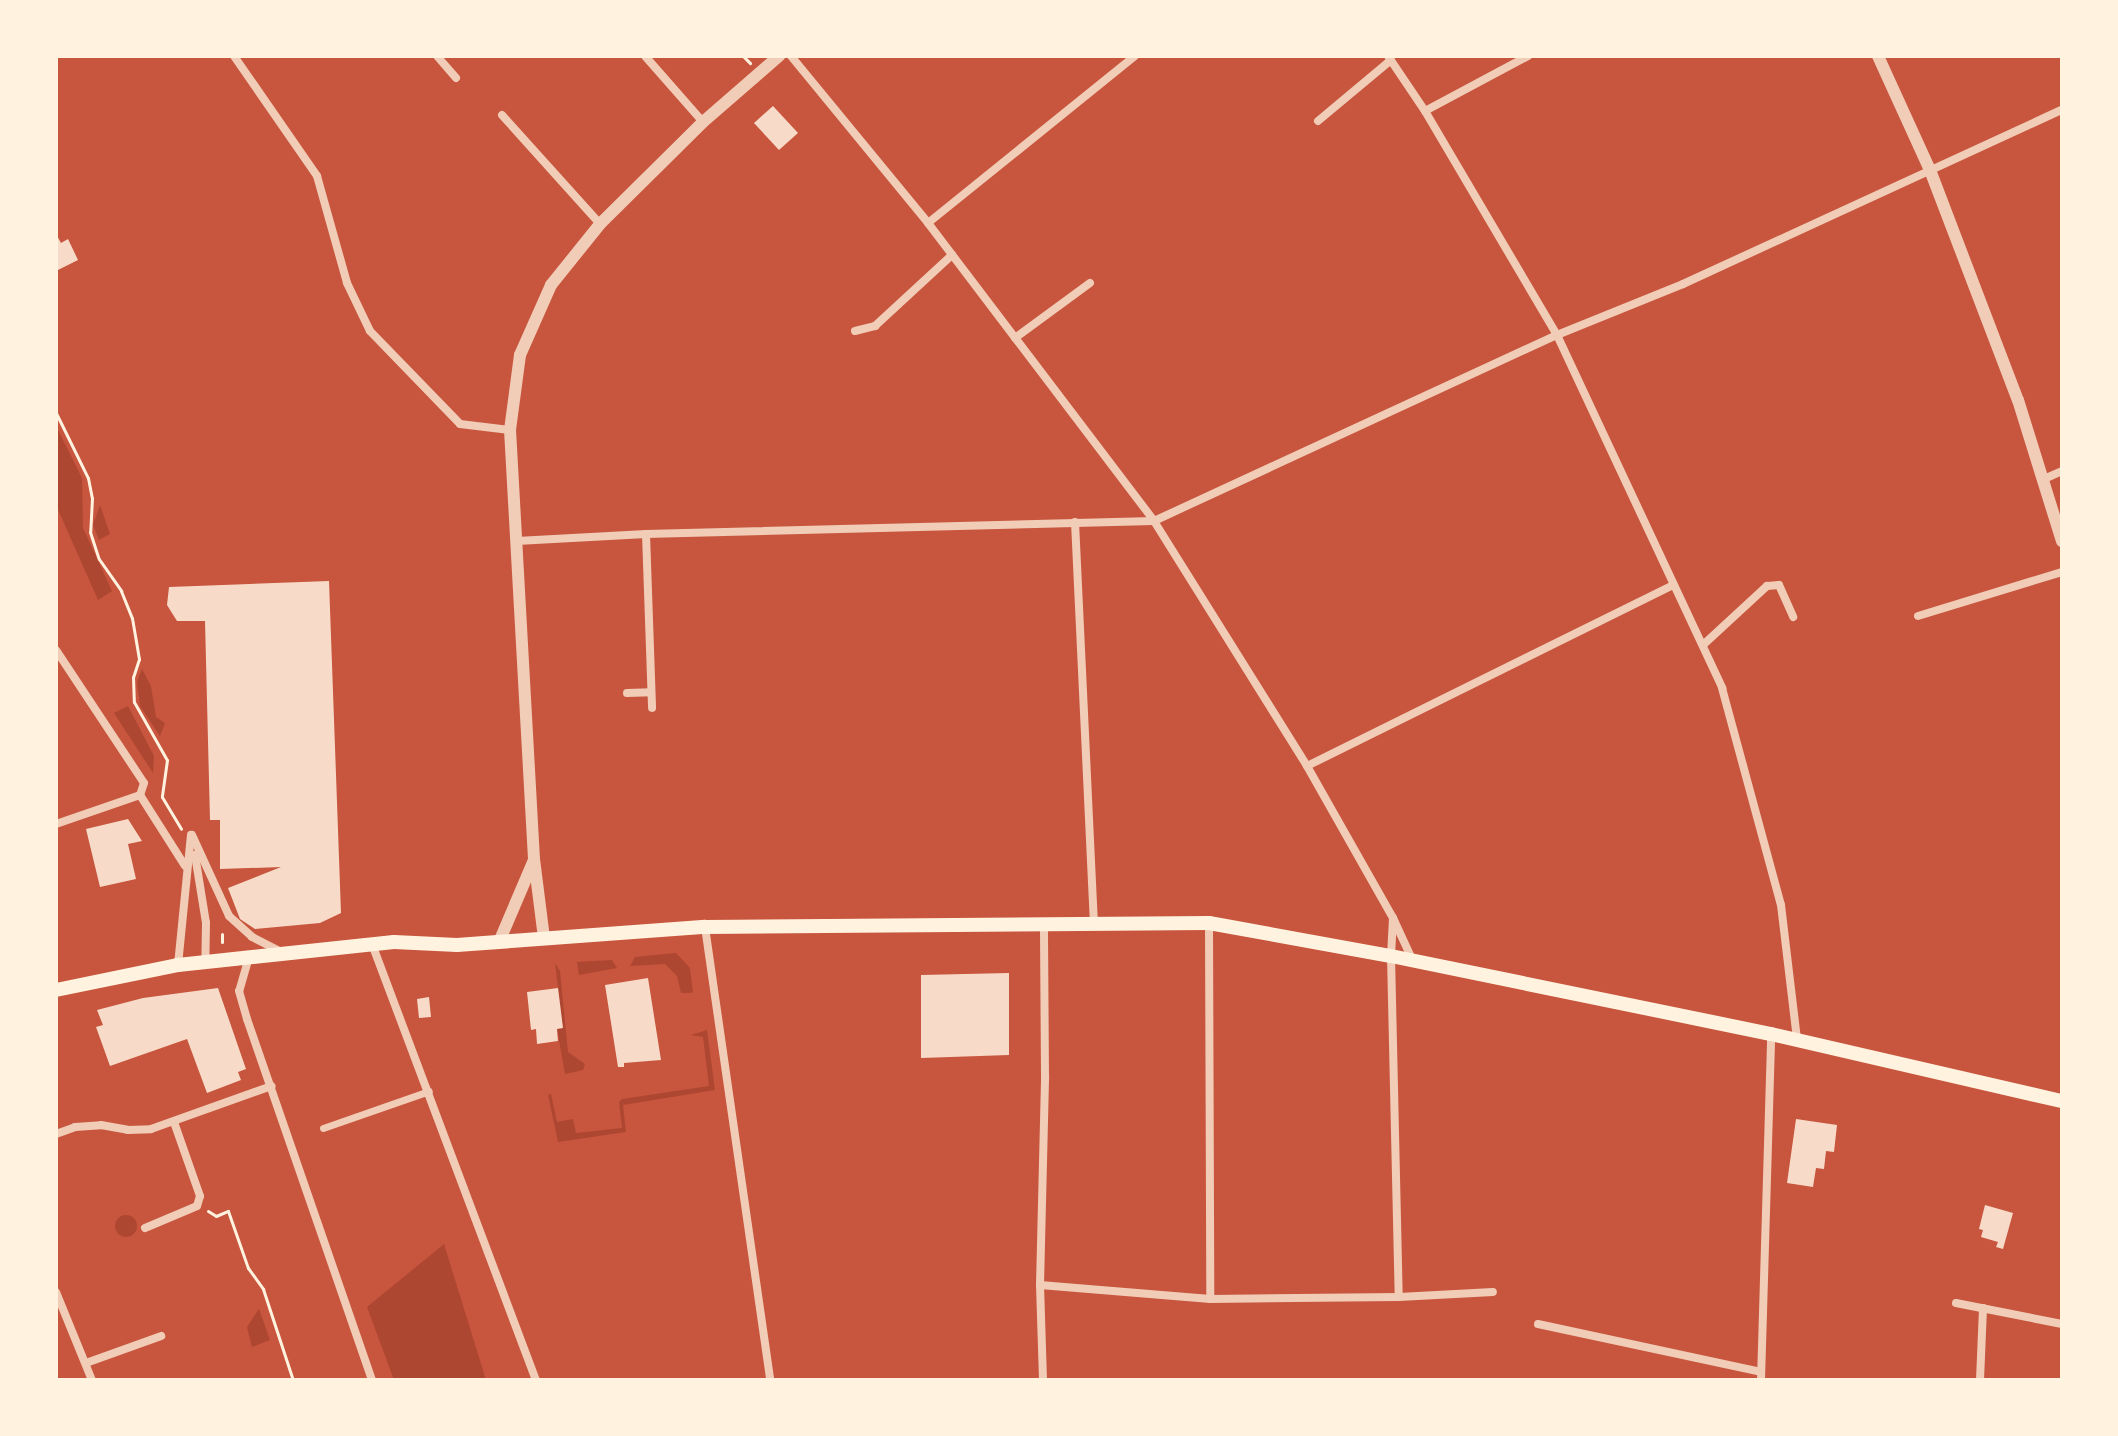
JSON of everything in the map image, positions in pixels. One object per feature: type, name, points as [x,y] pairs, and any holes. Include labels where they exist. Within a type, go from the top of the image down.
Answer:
[{"type":"main road","points":[[56,990],[178,965],[372,944],[499,942],[705,927],[1209,923],[1413,960],[1771,1034],[2062,1101]]},
{"type":"street","points":[[234,56],[317,176],[347,283],[370,331],[460,424],[510,430]]},
{"type":"street","points":[[437,56],[456,78]]},
{"type":"street","points":[[645,56],[703,122]]},
{"type":"street","points":[[544,938],[534,859],[510,430],[515,376],[533,320],[551,285],[600,224],[703,122],[779,56]]},
{"type":"street","points":[[791,56],[928,223],[1154,521],[1307,766],[1393,918],[1413,960]]},
{"type":"street","points":[[928,223],[1135,56]]},
{"type":"street","points":[[1425,111],[1528,56]]},
{"type":"street","points":[[1878,56],[1930,170],[2044,479],[2062,541]]},
{"type":"street","points":[[1318,121],[1390,58],[1425,111],[1557,335],[1722,688],[1781,905],[1797,1040]]},
{"type":"street","points":[[517,541],[646,534],[1154,521],[1557,335],[1683,284],[2062,110]]},
{"type":"street","points":[[502,115],[600,224]]},
{"type":"street","points":[[855,331],[875,326],[952,255]]},
{"type":"street","points":[[1015,338],[1090,283]]},
{"type":"street","points":[[2044,479],[2062,471]]},
{"type":"street","points":[[1075,522],[1094,926]]},
{"type":"street","points":[[646,534],[652,708]]},
{"type":"street","points":[[1918,616],[2062,572]]},
{"type":"street","points":[[1307,766],[1673,585]]},
{"type":"street","points":[[1703,645],[1767,586],[1779,585],[1793,617]]},
{"type":"street","points":[[56,650],[144,783],[140,795]]},
{"type":"street","points":[[627,693],[651,692]]},
{"type":"street","points":[[140,795],[186,867]]},
{"type":"street","points":[[56,824],[140,795]]},
{"type":"street","points":[[178,965],[186,867],[192,835]]},
{"type":"street","points":[[192,835],[229,916],[252,937],[281,952]]},
{"type":"street","points":[[192,835],[206,923],[205,962]]},
{"type":"street","points":[[499,942],[534,859]]},
{"type":"street","points":[[1393,918],[1391,956],[1399,1297]]},
{"type":"street","points":[[1209,923],[1210,1299]]},
{"type":"street","points":[[1043,1380],[1040,1285],[1045,1076],[1044,926]]},
{"type":"street","points":[[705,927],[770,1380]]},
{"type":"street","points":[[372,944],[536,1380]]},
{"type":"street","points":[[249,957],[239,991],[272,1086],[287,1142],[372,1380]]},
{"type":"street","points":[[1538,1324],[1761,1376],[1771,1034]]},
{"type":"street","points":[[56,1134],[75,1127],[101,1125],[128,1130],[174,1122],[272,1086]]},
{"type":"street","points":[[323,1128],[429,1091]]},
{"type":"street","points":[[145,1228],[197,1206],[200,1196],[174,1122]]},
{"type":"street","points":[[1040,1285],[1210,1299],[1399,1297],[1493,1292]]},
{"type":"street","points":[[56,1292],[92,1380]]},
{"type":"street","points":[[1956,1303],[2062,1324]]},
{"type":"street","points":[[1980,1380],[1983,1308]]},
{"type":"street","points":[[86,1363],[161,1336]]},
{"type":"path","points":[[56,413],[88,478],[92,498],[90,532],[99,559],[121,591],[132,618],[139,659],[133,677],[134,702],[167,760],[162,797],[179,827],[192,835]]},
{"type":"path","points":[[197,1206],[216,1216],[228,1211],[248,1268],[263,1289],[293,1380]]},
{"type":"shaded area","points":[[56,426],[82,478],[83,528],[112,591],[98,600],[56,505]]},
{"type":"shaded area","points":[[100,505],[110,534],[99,540],[93,525]]},
{"type":"shaded area","points":[[142,669],[151,686],[156,717],[165,723],[160,736],[140,706],[137,682]]},
{"type":"shaded area","points":[[128,706],[154,756],[153,773],[114,713]]},
{"type":"shaded area","points":[[676,953],[690,968],[693,992],[681,993],[677,976],[665,964],[630,966],[635,957]]},
{"type":"shaded area","points":[[612,960],[617,968],[579,975],[577,962]]},
{"type":"shaded area","points":[[555,963],[560,971],[568,1052],[585,1064],[583,1070],[565,1074],[557,1029],[563,1028]]},
{"type":"shaded area","points":[[707,1030],[715,1090],[623,1105],[626,1132],[558,1142],[548,1095],[551,1094],[557,1122],[573,1119],[576,1133],[622,1128],[619,1102],[622,1099],[709,1086],[703,1037],[691,1035]]},
{"type":"shaded area","points":[[122,1215],[130,1215],[137,1226],[130,1237],[122,1237],[115,1230],[115,1222]]},
{"type":"shaded area","points":[[444,1244],[486,1380],[394,1380],[367,1307]]},
{"type":"shaded area","points":[[259,1309],[270,1340],[252,1347],[247,1327]]},
{"type":"building","points":[[773,106],[798,133],[779,150],[754,123]]},
{"type":"building","points":[[56,234],[61,243],[68,239],[78,260],[56,271]]},
{"type":"building","points":[[329,581],[341,913],[320,923],[255,929],[240,919],[228,888],[281,867],[220,869],[220,820],[210,820],[205,621],[177,621],[167,605],[169,587]]},
{"type":"building","points":[[128,819],[142,841],[128,844],[136,879],[100,887],[86,829]]},
{"type":"building","points":[[1009,973],[1009,1055],[921,1058],[921,975]]},
{"type":"building","points":[[648,978],[661,1060],[624,1063],[624,1067],[618,1067],[605,985]]},
{"type":"building","points":[[218,988],[246,1069],[238,1072],[241,1080],[207,1093],[187,1039],[110,1066],[96,1027],[103,1025],[97,1010],[143,998]]},
{"type":"building","points":[[558,988],[563,1028],[557,1029],[558,1041],[537,1044],[536,1029],[531,1030],[527,992]]},
{"type":"building","points":[[429,997],[431,1017],[419,1018],[417,999]]},
{"type":"building","points":[[1796,1119],[1837,1125],[1834,1152],[1826,1151],[1824,1169],[1816,1168],[1813,1187],[1787,1183]]},
{"type":"building","points":[[1985,1205],[2013,1213],[2003,1249],[1996,1247],[1998,1242],[1981,1237],[1983,1230],[1979,1229]]}]
